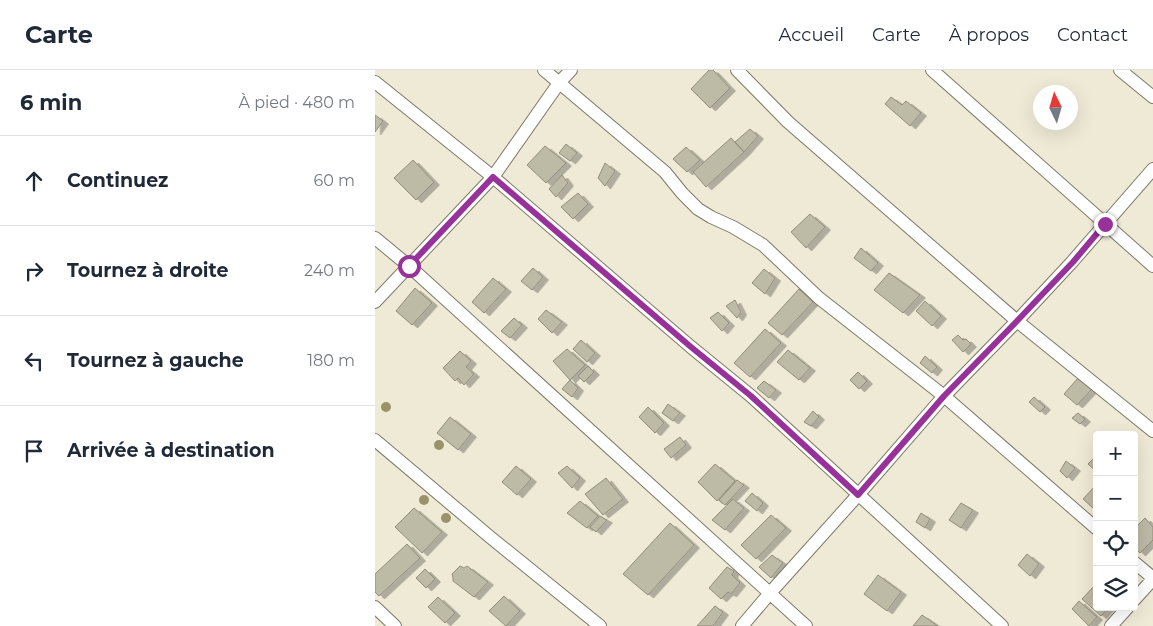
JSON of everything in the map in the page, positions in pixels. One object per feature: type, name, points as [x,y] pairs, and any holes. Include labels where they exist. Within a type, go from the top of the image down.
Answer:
[{"type":"street","points":[[544,70],[665,172],[697,209],[733,227],[763,246],[819,298],[944,396],[1093,526]]},
{"type":"street","points":[[375,302],[493,177],[559,83],[571,70]]},
{"type":"street","points":[[737,70],[788,122],[1017,321],[1153,432]]},
{"type":"street","points":[[932,70],[1153,266]]},
{"type":"street","points":[[1120,70],[1153,97]]},
{"type":"street","points":[[375,82],[493,177],[751,396],[1002,626]]},
{"type":"street","points":[[742,626],[944,396],[1073,262],[1153,169]]},
{"type":"street","points":[[375,238],[409,266],[806,626]]},
{"type":"street","points":[[375,440],[600,626]]},
{"type":"street","points":[[1138,566],[1153,579],[1138,596]]},
{"type":"street","points":[[375,607],[395,626]]},
{"type":"street","points":[[1111,626],[1124,611]]},
{"type":"building","points":[[709,70],[713,70],[730,88],[710,108],[691,89]]},
{"type":"building","points":[[891,97],[902,105],[906,101],[921,113],[910,126],[885,104]]},
{"type":"building","points":[[375,115],[383,121],[375,132]]},
{"type":"building","points":[[750,129],[758,136],[744,152],[735,142]]},
{"type":"building","points":[[731,138],[744,152],[706,187],[693,172]]},
{"type":"building","points":[[566,144],[577,153],[570,161],[559,153]]},
{"type":"building","points":[[545,146],[566,163],[546,183],[527,165]]},
{"type":"building","points":[[686,147],[700,160],[687,172],[673,159]]},
{"type":"building","points":[[413,160],[434,182],[416,200],[394,178]]},
{"type":"building","points":[[605,163],[615,171],[605,186],[598,178]]},
{"type":"building","points":[[562,175],[568,183],[556,197],[549,189]]},
{"type":"building","points":[[578,193],[588,204],[573,219],[561,207]]},
{"type":"building","points":[[810,214],[825,227],[806,248],[791,232]]},
{"type":"building","points":[[861,248],[878,263],[871,271],[854,258]]},
{"type":"building","points":[[533,268],[543,277],[532,290],[521,281]]},
{"type":"building","points":[[764,269],[775,278],[765,294],[752,283]]},
{"type":"building","points":[[889,273],[920,295],[903,313],[874,290]]},
{"type":"building","points":[[493,278],[506,289],[484,313],[472,302]]},
{"type":"building","points":[[415,288],[432,303],[412,325],[396,311]]},
{"type":"building","points":[[799,289],[813,302],[782,335],[768,323]]},
{"type":"building","points":[[735,300],[741,312],[737,318],[726,306]]},
{"type":"building","points":[[925,301],[941,316],[932,326],[916,311]]},
{"type":"building","points":[[546,310],[562,322],[552,333],[538,319]]},
{"type":"building","points":[[718,312],[729,323],[722,331],[710,318]]},
{"type":"building","points":[[514,318],[522,325],[510,338],[501,331]]},
{"type":"building","points":[[765,329],[781,343],[750,377],[734,363]]},
{"type":"building","points":[[958,335],[971,344],[963,352],[952,340]]},
{"type":"building","points":[[581,340],[595,353],[587,362],[573,349]]},
{"type":"building","points":[[567,349],[585,365],[570,380],[553,361]]},
{"type":"building","points":[[788,350],[810,368],[799,380],[777,362]]},
{"type":"building","points":[[460,351],[471,361],[466,367],[474,374],[464,385],[458,378],[455,381],[443,368]]},
{"type":"building","points":[[925,356],[937,367],[932,373],[920,363]]},
{"type":"building","points":[[588,366],[594,372],[584,382],[578,376]]},
{"type":"building","points":[[858,372],[867,381],[859,389],[850,380]]},
{"type":"building","points":[[1078,378],[1092,389],[1077,405],[1064,394]]},
{"type":"building","points":[[570,380],[578,388],[572,397],[562,389]]},
{"type":"building","points":[[764,381],[776,390],[769,398],[757,388]]},
{"type":"building","points":[[1034,397],[1045,407],[1040,412],[1029,402]]},
{"type":"building","points":[[668,404],[680,413],[673,421],[662,413]]},
{"type":"building","points":[[648,407],[664,423],[655,433],[639,417]]},
{"type":"building","points":[[813,411],[819,417],[811,426],[804,422]]},
{"type":"building","points":[[1078,413],[1085,419],[1080,424],[1072,418]]},
{"type":"building","points":[[450,417],[471,434],[458,450],[437,433]]},
{"type":"building","points":[[680,437],[686,445],[671,458],[664,449]]},
{"type":"building","points":[[1093,459],[1093,468],[1088,464]]},
{"type":"building","points":[[1066,461],[1075,468],[1067,478],[1060,471]]},
{"type":"building","points":[[715,464],[735,481],[717,501],[698,482]]},
{"type":"building","points":[[516,466],[531,479],[517,495],[502,482]]},
{"type":"building","points":[[567,466],[580,478],[572,488],[558,473]]},
{"type":"building","points":[[606,478],[623,499],[603,515],[585,494]]},
{"type":"building","points":[[737,480],[744,485],[725,505],[719,500]]},
{"type":"building","points":[[1093,488],[1093,508],[1083,499]]},
{"type":"building","points":[[752,493],[763,503],[757,511],[745,501]]},
{"type":"building","points":[[733,499],[744,508],[725,530],[712,520]]},
{"type":"building","points":[[580,501],[598,516],[587,528],[567,513]]},
{"type":"building","points":[[961,503],[973,510],[961,528],[949,520]]},
{"type":"building","points":[[414,508],[442,532],[422,553],[395,527]]},
{"type":"building","points":[[921,513],[930,519],[925,528],[916,522]]},
{"type":"building","points":[[771,515],[786,528],[756,559],[741,545]]},
{"type":"building","points":[[600,516],[607,520],[596,532],[590,527]]},
{"type":"building","points":[[1145,518],[1153,527],[1153,540],[1140,553],[1138,551],[1138,525]]},
{"type":"building","points":[[670,523],[694,545],[648,595],[623,574]]},
{"type":"building","points":[[407,544],[420,558],[379,596],[375,592],[375,574]]},
{"type":"building","points":[[1027,554],[1039,564],[1030,576],[1018,565]]},
{"type":"building","points":[[772,555],[783,563],[771,578],[759,567]]},
{"type":"building","points":[[460,566],[464,568],[467,566],[488,582],[474,597],[453,581],[452,574]]},
{"type":"building","points":[[727,567],[734,571],[732,575],[740,583],[731,594],[728,592],[721,599],[709,588]]},
{"type":"building","points":[[425,569],[435,579],[426,588],[416,578]]},
{"type":"building","points":[[878,575],[901,592],[887,611],[864,594]]},
{"type":"building","points":[[1093,587],[1093,609],[1082,599]]},
{"type":"building","points":[[504,596],[520,611],[506,626],[489,611]]},
{"type":"building","points":[[438,597],[455,613],[445,623],[428,607]]},
{"type":"building","points":[[1079,601],[1097,617],[1089,626],[1072,609]]},
{"type":"building","points":[[715,606],[723,612],[713,626],[697,626]]},
{"type":"building","points":[[1095,611],[1105,611],[1101,616]]},
{"type":"building","points":[[922,615],[938,626],[913,626]]},
{"type":"route","points":[[409,266],[493,177],[751,396],[858,495],[944,396],[1073,262],[1105,224]]}]
